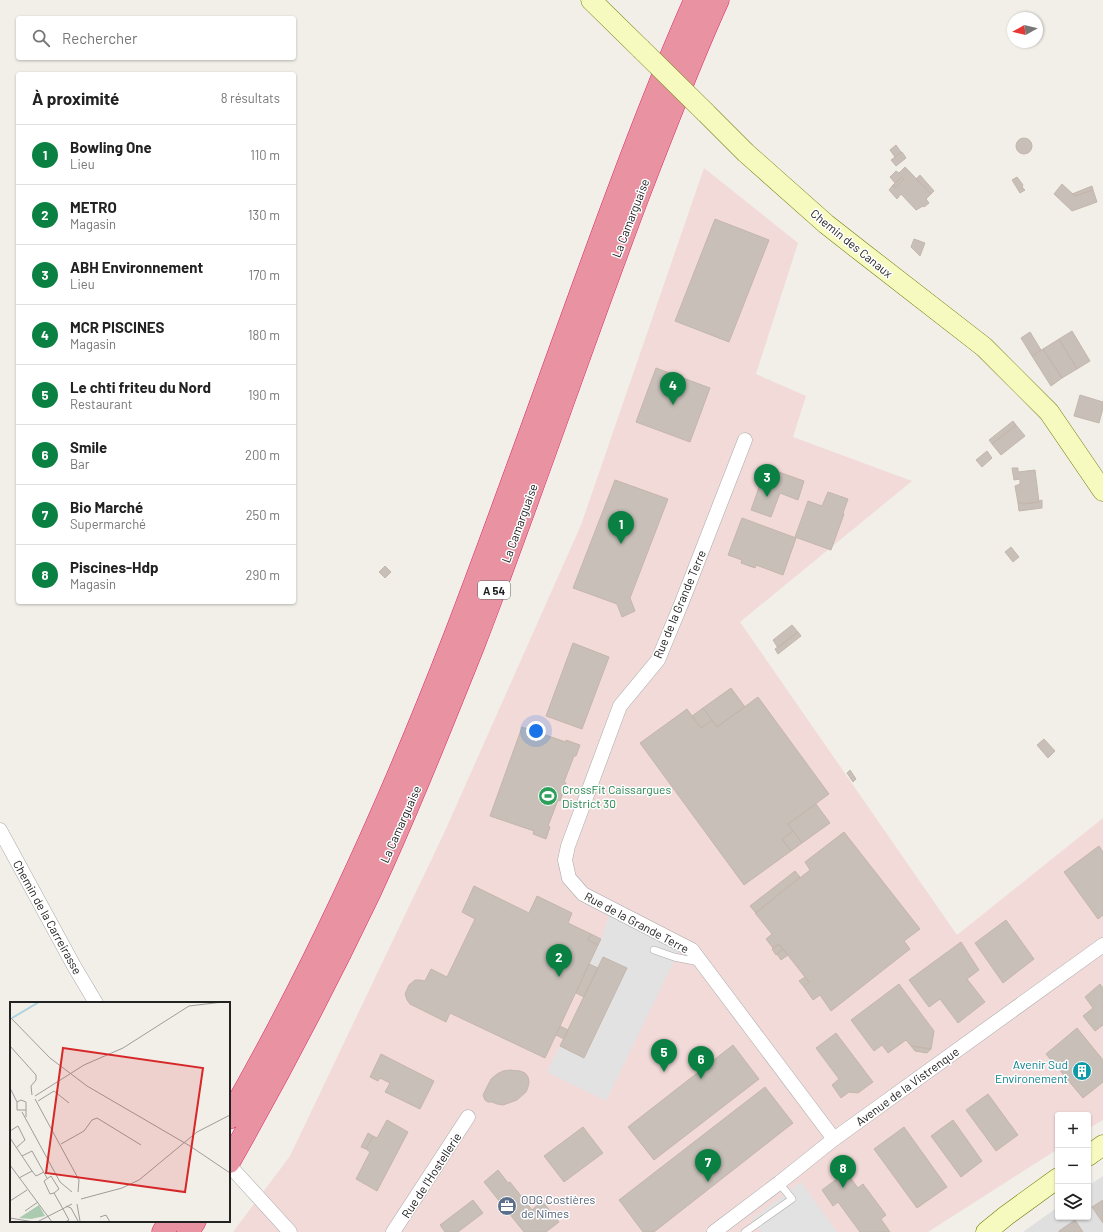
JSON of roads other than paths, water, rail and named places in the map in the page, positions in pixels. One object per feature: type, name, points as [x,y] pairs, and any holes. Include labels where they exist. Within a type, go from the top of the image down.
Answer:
[{"type":"highway","name":"La Camarguaise","points":[[230,1116],[302,984],[350,884],[400,773],[454,639],[607,220],[695,0]]},
{"type":"highway","name":"La Camarguaise","points":[[230,1162],[320,995],[370,891],[418,782],[473,644],[624,234],[665,128],[718,0]]},
{"type":"highway","points":[[163,1232],[169,1222]]},
{"type":"highway","points":[[188,1232],[194,1222]]},
{"type":"main road","name":"Chemin des Canaux","points":[[591,0],[746,153],[826,224],[984,347],[1050,412],[1103,491]]},
{"type":"main road","points":[[1091,1154],[1103,1145]]},
{"type":"main road","points":[[1091,1169],[1103,1161]]},
{"type":"main road","points":[[986,1232],[1006,1215],[1055,1180]]},
{"type":"main road","points":[[994,1232],[1055,1193]]},
{"type":"street","name":"Rue de la Grande Terre","points":[[745,440],[658,660],[620,706],[568,846],[565,860],[569,878],[583,894],[692,950],[834,1139]]},
{"type":"street","name":"Chemin de la Carreirasse","points":[[0,830],[74,966],[95,1002]]},
{"type":"street","name":"Avenue de la Vistrenque","points":[[722,1230],[834,1139],[1103,945]]},
{"type":"street","name":"Rue de l'Hostellerie","points":[[393,1232],[468,1117]]},
{"type":"street","points":[[230,1165],[290,1232]]},
{"type":"lane","points":[[654,950],[674,957],[701,962]]},
{"type":"lane","points":[[745,1232],[792,1199],[779,1183]]},
{"type":"place","name":"MCR PISCINES","points":[[673,405]]},
{"type":"place","name":"ABH Environnement","points":[[767,497]]},
{"type":"place","name":"Bowling One","points":[[621,544]]},
{"type":"place","name":"CrossFit Caissargues District 30","points":[[548,796]]},
{"type":"place","name":"METRO","points":[[559,977]]},
{"type":"place","name":"Avenir Sud Environement","points":[[1082,1071]]},
{"type":"place","name":"Le chti friteu du Nord","points":[[664,1072]]},
{"type":"place","name":"Smile","points":[[701,1079]]},
{"type":"place","name":"Bio Marché","points":[[708,1182]]},
{"type":"place","name":"Piscines-Hdp","points":[[843,1188]]},
{"type":"place","name":"ODG Costières de Nîmes","points":[[507,1206]]}]
